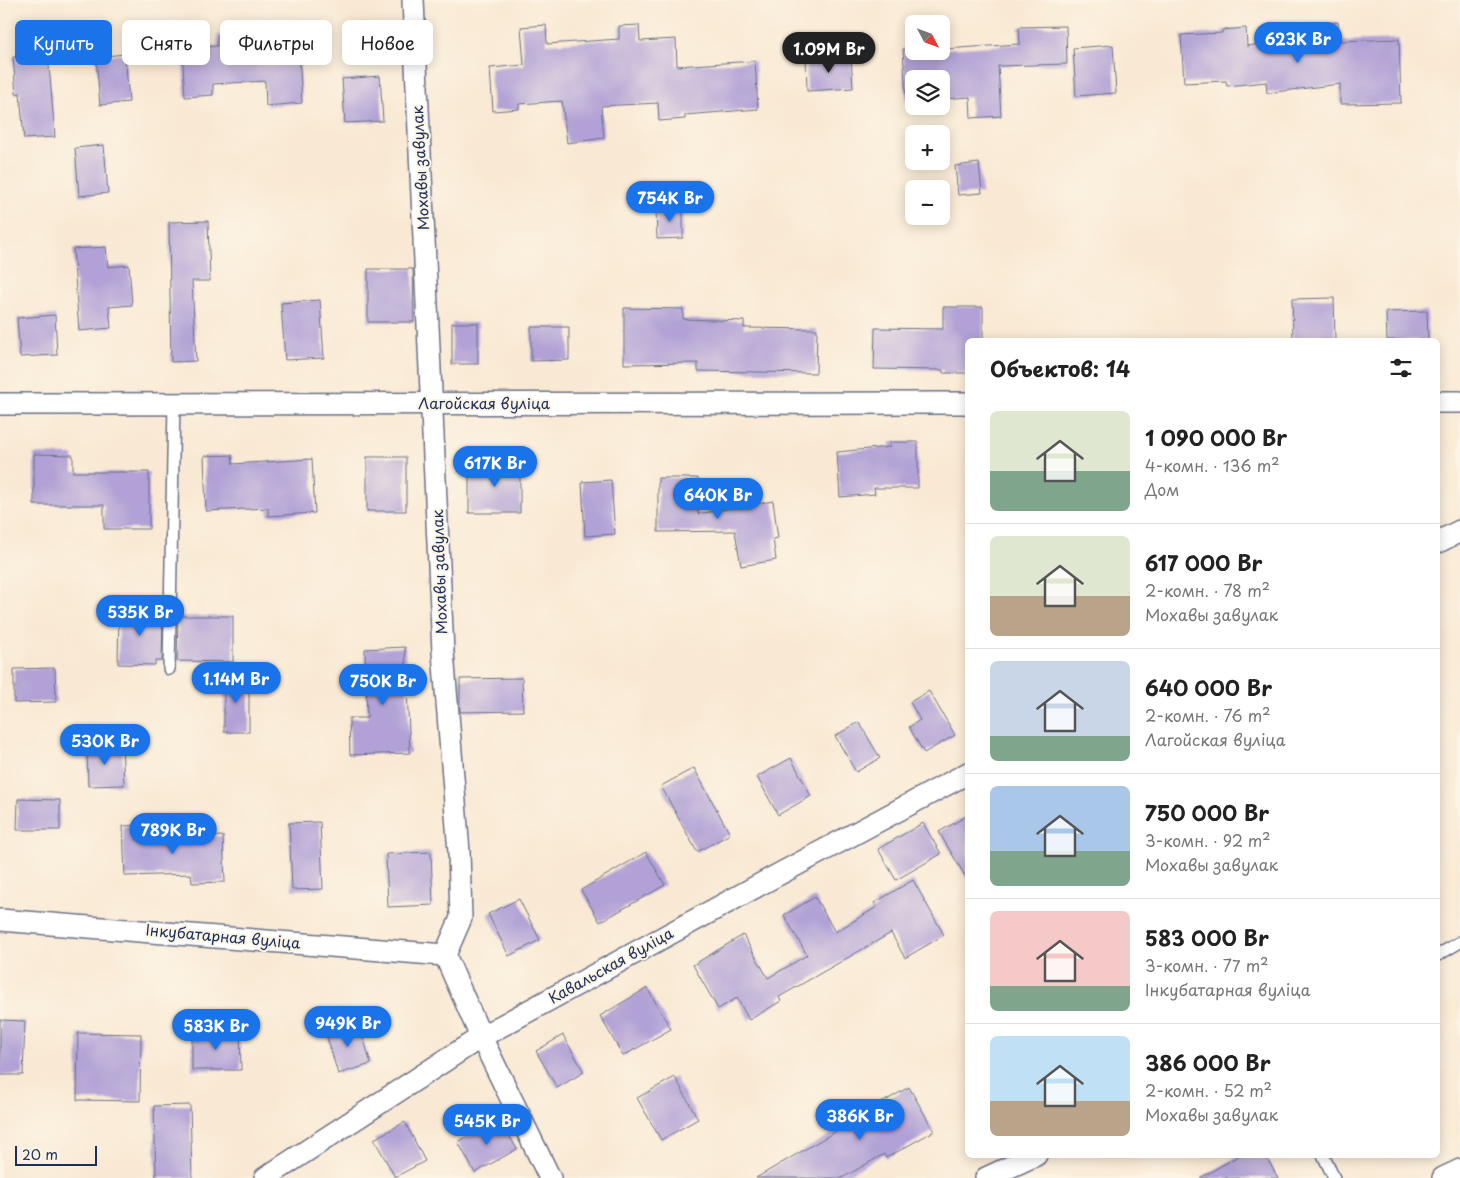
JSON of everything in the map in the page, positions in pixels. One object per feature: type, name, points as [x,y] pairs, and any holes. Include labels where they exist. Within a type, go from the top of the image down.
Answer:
[{"type":"street","name":"Мохавы завулак","points":[[413,0],[443,652],[459,852],[461,918],[445,955]]},
{"type":"street","points":[[1440,402],[1460,402]]},
{"type":"street","name":"Лагойская вуліца","points":[[0,404],[965,403]]},
{"type":"street","points":[[1440,541],[1460,531]]},
{"type":"street","name":"Кавальская вуліца","points":[[265,1178],[481,1037],[965,775]]},
{"type":"street","name":"Інкубатарная вуліца","points":[[0,920],[445,955]]},
{"type":"street","points":[[445,955],[481,1037],[550,1178]]},
{"type":"street","points":[[986,1178],[1029,1158]]},
{"type":"street","points":[[1443,1178],[1460,1170]]},
{"type":"lane","points":[[169,669],[174,404]]},
{"type":"lane","points":[[1440,954],[1459,945]]},
{"type":"lane","points":[[1324,1158],[1334,1178]]},
{"type":"building","points":[[1338,22],[1340,41],[1399,39],[1401,103],[1340,104],[1340,84],[1267,93],[1266,82],[1227,86],[1226,81],[1184,83],[1181,35],[1222,33],[1222,30],[1246,28],[1247,46],[1315,37],[1314,24]]},
{"type":"building","points":[[546,25],[547,44],[619,39],[619,26],[639,25],[640,41],[676,39],[677,66],[755,61],[758,109],[685,115],[685,119],[659,121],[658,103],[601,106],[604,138],[567,143],[562,101],[519,104],[519,109],[493,111],[490,68],[524,65],[521,27]]},
{"type":"building","points":[[1066,26],[1067,64],[998,66],[1001,116],[971,118],[970,97],[950,98],[950,70],[905,70],[905,84],[903,49],[905,49],[905,60],[950,60],[950,49],[1020,44],[1019,27]]},
{"type":"building","points":[[217,35],[220,35],[220,65],[300,65],[302,103],[266,106],[265,81],[213,84],[213,95],[185,97],[183,65],[210,65],[210,46],[217,46]]},
{"type":"building","points":[[1113,45],[1116,93],[1076,96],[1073,48]]},
{"type":"building","points":[[122,54],[122,65],[126,65],[129,102],[100,105],[97,65],[112,65],[112,55]]},
{"type":"building","points":[[851,56],[853,88],[807,91],[806,59]]},
{"type":"building","points":[[13,57],[15,57],[15,65],[49,65],[55,137],[24,139],[20,93],[16,94]]},
{"type":"building","points":[[380,76],[383,121],[345,123],[342,79]]},
{"type":"building","points":[[104,145],[108,193],[79,196],[75,148]]},
{"type":"building","points":[[979,163],[982,193],[958,195],[955,166]]},
{"type":"building","points":[[683,207],[683,238],[657,239],[656,208]]},
{"type":"building","points":[[208,221],[210,281],[192,281],[196,361],[171,362],[169,222]]},
{"type":"building","points":[[106,247],[108,267],[129,265],[132,305],[109,307],[111,328],[79,331],[73,249]]},
{"type":"building","points":[[368,269],[413,269],[414,322],[368,322]]},
{"type":"building","points":[[1334,298],[1335,338],[1293,338],[1292,299]]},
{"type":"building","points":[[320,300],[324,358],[285,360],[281,303]]},
{"type":"building","points":[[943,307],[983,307],[983,338],[965,338],[965,373],[943,373],[943,370],[874,369],[875,328],[943,329]]},
{"type":"building","points":[[624,308],[683,309],[683,319],[744,321],[744,328],[817,329],[816,373],[698,371],[698,363],[624,364]]},
{"type":"building","points":[[1427,311],[1428,338],[1387,338],[1386,312]]},
{"type":"building","points":[[55,315],[57,355],[20,357],[17,318]]},
{"type":"building","points":[[452,323],[478,323],[478,364],[452,364]]},
{"type":"building","points":[[531,327],[569,327],[569,360],[531,361]]},
{"type":"building","points":[[890,442],[918,442],[918,488],[874,488],[875,494],[840,497],[837,452],[890,447]]},
{"type":"building","points":[[34,454],[73,455],[73,472],[149,472],[149,529],[104,529],[104,505],[34,505]]},
{"type":"building","points":[[232,455],[233,464],[312,459],[315,513],[268,516],[268,508],[206,511],[204,456]]},
{"type":"building","points":[[367,457],[406,457],[406,511],[367,511]]},
{"type":"building","points":[[520,463],[520,513],[469,513],[469,464]]},
{"type":"building","points":[[658,478],[698,478],[698,514],[773,501],[778,538],[773,539],[776,560],[741,566],[735,531],[658,532]]},
{"type":"building","points":[[611,480],[615,534],[585,536],[582,482]]},
{"type":"building","points":[[119,609],[155,609],[155,615],[163,615],[162,661],[155,661],[155,665],[118,664]]},
{"type":"building","points":[[178,616],[233,616],[233,662],[177,661]]},
{"type":"building","points":[[405,647],[410,753],[350,755],[349,718],[367,718],[365,649]]},
{"type":"building","points":[[55,668],[56,702],[14,703],[14,669]]},
{"type":"building","points":[[224,676],[249,676],[249,732],[224,732]]},
{"type":"building","points":[[522,678],[523,711],[460,712],[460,679]]},
{"type":"building","points":[[929,691],[955,735],[924,753],[909,727],[920,720],[910,702]]},
{"type":"building","points":[[859,722],[880,758],[856,772],[835,736]]},
{"type":"building","points":[[122,745],[124,785],[88,786],[87,746]]},
{"type":"building","points":[[791,758],[811,796],[778,815],[757,777]]},
{"type":"building","points":[[694,768],[730,834],[697,852],[661,786]]},
{"type":"building","points":[[18,799],[60,800],[60,830],[17,830]]},
{"type":"building","points":[[965,817],[965,876],[939,832]]},
{"type":"building","points":[[320,822],[323,889],[292,890],[289,823]]},
{"type":"building","points":[[923,823],[941,854],[896,880],[878,849]]},
{"type":"building","points":[[162,824],[163,839],[223,836],[225,882],[192,883],[191,874],[125,876],[123,826]]},
{"type":"building","points":[[431,852],[433,905],[388,907],[386,854]]},
{"type":"building","points":[[646,852],[665,885],[600,922],[581,890]]},
{"type":"building","points":[[913,880],[944,935],[905,958],[891,933],[779,997],[781,1001],[749,1020],[737,998],[718,1009],[693,965],[743,935],[768,978],[807,955],[784,915],[815,897],[835,932],[877,907],[874,903]]},
{"type":"building","points":[[519,899],[540,940],[509,956],[488,914]]},
{"type":"building","points":[[647,988],[671,1029],[623,1056],[600,1016]]},
{"type":"building","points":[[0,1020],[25,1021],[23,1075],[0,1075]]},
{"type":"building","points":[[359,1023],[371,1064],[338,1074],[326,1033]]},
{"type":"building","points":[[240,1031],[241,1070],[192,1070],[192,1032]]},
{"type":"building","points":[[78,1033],[141,1034],[140,1101],[77,1100]]},
{"type":"building","points":[[563,1035],[584,1072],[557,1088],[536,1051]]},
{"type":"building","points":[[675,1077],[698,1119],[661,1140],[637,1098]]},
{"type":"building","points":[[909,1087],[934,1131],[886,1158],[884,1154],[842,1178],[756,1178],[862,1116]]},
{"type":"building","points":[[190,1105],[192,1178],[156,1178],[154,1106]]},
{"type":"building","points":[[499,1118],[517,1149],[475,1173],[458,1142]]},
{"type":"building","points":[[405,1122],[425,1161],[395,1177],[374,1139]]},
{"type":"building","points":[[1235,1158],[1267,1158],[1278,1178],[1200,1178]]}]
